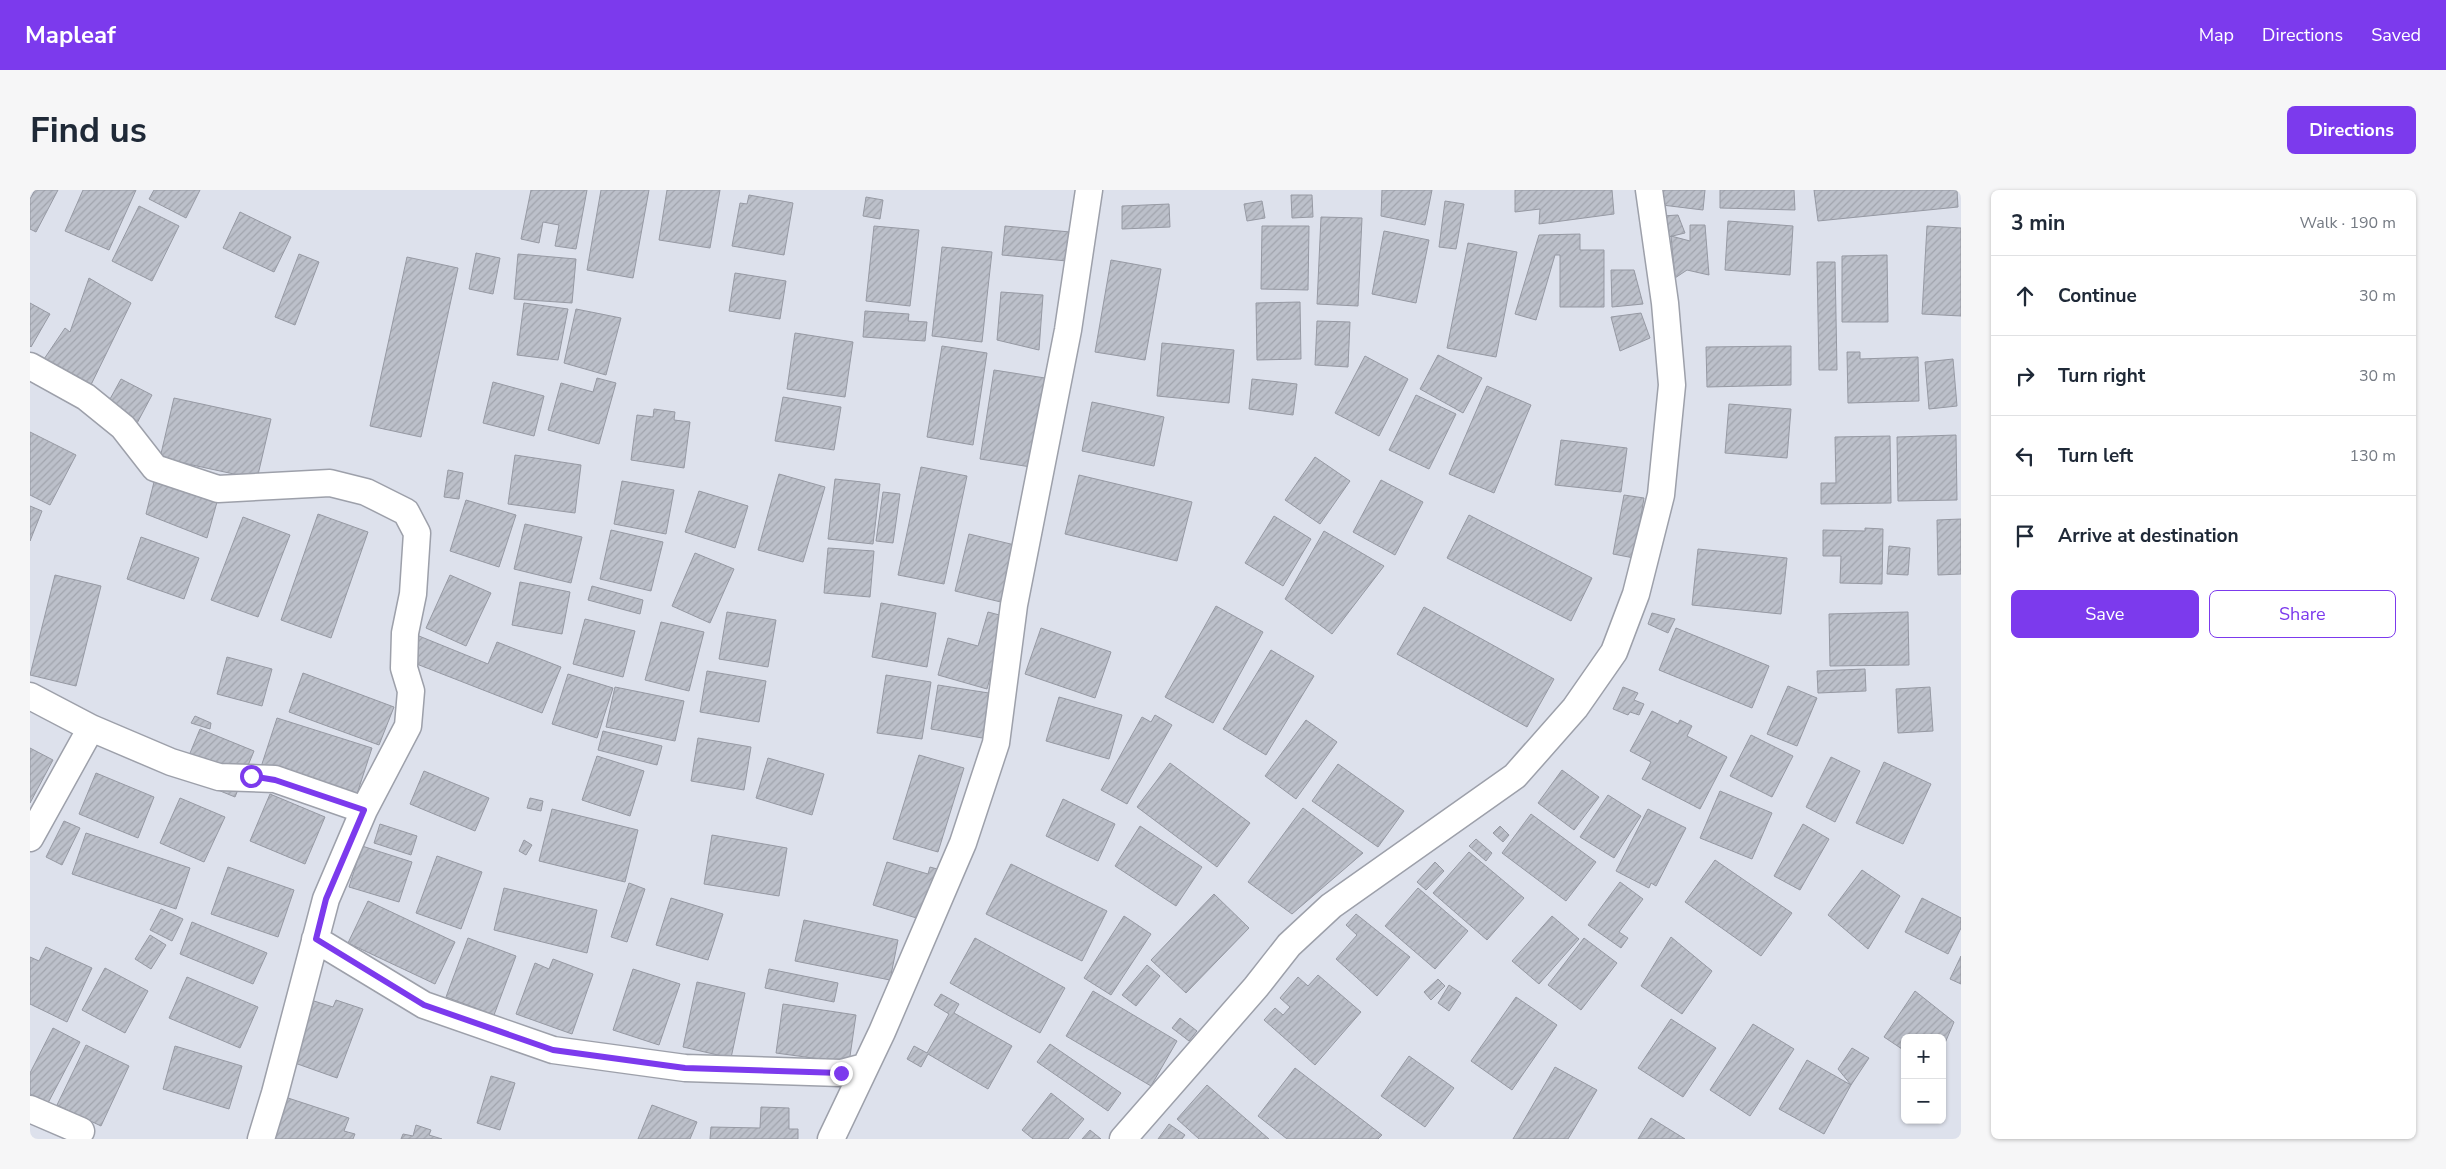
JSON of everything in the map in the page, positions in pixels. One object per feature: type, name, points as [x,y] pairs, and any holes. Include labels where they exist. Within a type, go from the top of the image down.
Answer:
[{"type":"street","points":[[831,1139],[882,1032],[963,843],[996,743],[1014,605],[1068,330],[1089,190]]},
{"type":"street","points":[[1123,1139],[1256,987],[1289,945],[1331,906],[1515,776],[1575,708],[1614,652],[1636,594],[1661,495],[1672,385],[1665,303],[1649,190]]},
{"type":"street","points":[[30,366],[86,397],[123,428],[155,468],[218,489],[330,483],[366,492],[406,512],[417,533],[413,594],[405,633],[404,668],[411,692],[408,726],[364,810],[326,899],[261,1139]]},
{"type":"street","points":[[30,696],[91,728],[180,765],[219,776],[275,780],[364,810]]},
{"type":"street","points":[[30,838],[91,728]]},
{"type":"street","points":[[316,939],[424,1005],[553,1050],[685,1068],[841,1073],[864,1068]]},
{"type":"street","points":[[30,1109],[81,1131]]},
{"type":"building","points":[[35,190],[58,190],[36,232],[30,229],[30,199]]},
{"type":"building","points":[[83,190],[136,190],[109,250],[65,231]]},
{"type":"building","points":[[154,190],[200,190],[186,218],[149,199]]},
{"type":"building","points":[[531,190],[587,190],[576,249],[555,246],[559,225],[543,222],[539,243],[521,239]]},
{"type":"building","points":[[601,190],[649,190],[633,278],[587,270]]},
{"type":"building","points":[[667,190],[720,190],[710,248],[659,240]]},
{"type":"building","points":[[1382,190],[1432,190],[1425,225],[1381,216]]},
{"type":"building","points":[[1515,190],[1612,190],[1614,214],[1539,224],[1540,209],[1515,212]]},
{"type":"building","points":[[1662,190],[1705,190],[1703,210],[1662,205]]},
{"type":"building","points":[[1720,190],[1794,190],[1795,210],[1720,208]]},
{"type":"building","points":[[1814,190],[1957,190],[1958,207],[1818,221]]},
{"type":"building","points":[[749,195],[793,203],[784,255],[732,246],[740,203],[747,204]]},
{"type":"building","points":[[1291,195],[1312,195],[1313,217],[1292,218]]},
{"type":"building","points":[[866,197],[883,200],[880,219],[863,216]]},
{"type":"building","points":[[1262,201],[1265,218],[1247,221],[1244,204]]},
{"type":"building","points":[[1445,201],[1464,204],[1456,249],[1439,247]]},
{"type":"building","points":[[1169,204],[1170,227],[1122,229],[1122,206]]},
{"type":"building","points":[[139,206],[179,226],[152,281],[112,261]]},
{"type":"building","points":[[240,212],[291,237],[274,272],[223,248]]},
{"type":"building","points":[[1678,215],[1685,233],[1656,240],[1662,216]]},
{"type":"building","points":[[1321,217],[1362,218],[1358,306],[1317,304]]},
{"type":"building","points":[[1728,221],[1793,226],[1790,275],[1725,270]]},
{"type":"building","points":[[1690,225],[1705,225],[1709,275],[1687,270],[1675,278],[1671,236],[1690,241]]},
{"type":"building","points":[[874,226],[919,230],[910,306],[866,301]]},
{"type":"building","points":[[1005,226],[1070,232],[1067,261],[1002,255]]},
{"type":"building","points":[[1262,226],[1309,226],[1308,290],[1261,289]]},
{"type":"building","points":[[1927,226],[1961,228],[1961,316],[1922,314]]},
{"type":"building","points":[[1384,231],[1429,240],[1416,303],[1372,294]]},
{"type":"building","points":[[1580,234],[1580,250],[1604,250],[1604,307],[1560,307],[1560,255],[1555,255],[1536,320],[1515,314],[1539,235]]},
{"type":"building","points":[[1468,243],[1517,252],[1496,357],[1447,348]]},
{"type":"building","points":[[942,247],[992,252],[982,342],[932,336]]},
{"type":"building","points":[[476,253],[500,258],[493,294],[469,289]]},
{"type":"building","points":[[299,254],[319,262],[295,325],[275,317]]},
{"type":"building","points":[[518,254],[576,259],[572,303],[514,299]]},
{"type":"building","points":[[1887,255],[1888,322],[1842,322],[1842,256]]},
{"type":"building","points":[[407,257],[458,268],[421,437],[370,426]]},
{"type":"building","points":[[1111,260],[1161,269],[1145,360],[1095,352]]},
{"type":"building","points":[[1817,262],[1835,262],[1837,370],[1819,370]]},
{"type":"building","points":[[1611,270],[1634,270],[1643,304],[1612,307]]},
{"type":"building","points":[[735,273],[786,281],[780,319],[729,311]]},
{"type":"building","points":[[89,278],[131,303],[86,395],[40,365],[65,328],[70,332]]},
{"type":"building","points":[[1001,292],[1043,295],[1039,350],[997,340]]},
{"type":"building","points":[[1300,302],[1301,359],[1257,360],[1256,303]]},
{"type":"building","points":[[30,303],[50,314],[31,347],[30,346]]},
{"type":"building","points":[[524,303],[568,309],[558,360],[517,355]]},
{"type":"building","points":[[576,309],[621,318],[606,375],[564,363]]},
{"type":"building","points":[[865,311],[909,314],[908,321],[927,322],[925,341],[863,337]]},
{"type":"building","points":[[1641,313],[1650,338],[1620,351],[1611,317]]},
{"type":"building","points":[[1317,321],[1350,322],[1348,367],[1315,365]]},
{"type":"building","points":[[795,333],[853,342],[845,397],[787,389]]},
{"type":"building","points":[[1162,343],[1234,350],[1229,403],[1157,396]]},
{"type":"building","points":[[942,346],[987,353],[973,445],[927,437]]},
{"type":"building","points":[[1791,346],[1791,385],[1707,387],[1706,347]]},
{"type":"building","points":[[1847,352],[1860,352],[1860,359],[1918,357],[1919,401],[1848,403]]},
{"type":"building","points":[[1438,355],[1482,378],[1463,413],[1420,389]]},
{"type":"building","points":[[1365,356],[1408,379],[1379,436],[1335,413]]},
{"type":"building","points":[[1953,359],[1957,406],[1929,409],[1925,362]]},
{"type":"building","points":[[994,370],[1045,378],[1031,467],[980,459]]},
{"type":"building","points":[[597,378],[616,383],[599,444],[548,430],[561,383],[593,392]]},
{"type":"building","points":[[121,379],[152,395],[135,427],[104,410]]},
{"type":"building","points":[[1252,379],[1297,384],[1293,415],[1249,409]]},
{"type":"building","points":[[493,382],[544,396],[534,436],[483,423]]},
{"type":"building","points":[[1487,386],[1531,405],[1494,493],[1449,474]]},
{"type":"building","points":[[1416,395],[1456,414],[1429,469],[1389,450]]},
{"type":"building","points":[[783,397],[841,407],[834,450],[775,441]]},
{"type":"building","points":[[174,398],[271,419],[257,479],[160,458]]},
{"type":"building","points":[[1092,402],[1164,417],[1154,466],[1082,451]]},
{"type":"building","points":[[1729,404],[1791,409],[1787,458],[1725,453]]},
{"type":"building","points":[[654,409],[675,412],[674,420],[690,422],[684,468],[631,460],[637,415],[653,417]]},
{"type":"building","points":[[30,432],[76,455],[50,505],[30,495]]},
{"type":"building","points":[[1956,435],[1957,500],[1898,501],[1897,437]]},
{"type":"building","points":[[1890,436],[1891,503],[1821,504],[1821,483],[1836,483],[1835,437]]},
{"type":"building","points":[[1561,440],[1627,448],[1621,492],[1555,485]]},
{"type":"building","points":[[515,455],[581,465],[575,513],[508,504]]},
{"type":"building","points":[[1315,457],[1350,481],[1320,524],[1285,500]]},
{"type":"building","points":[[921,467],[967,476],[944,584],[898,575]]},
{"type":"building","points":[[448,470],[463,473],[459,499],[444,497]]},
{"type":"building","points":[[779,474],[825,487],[803,562],[758,550]]},
{"type":"building","points":[[1079,475],[1192,502],[1177,561],[1065,534]]},
{"type":"building","points":[[835,479],[880,484],[873,544],[828,539]]},
{"type":"building","points":[[1381,480],[1423,502],[1395,555],[1353,532]]},
{"type":"building","points":[[622,481],[674,490],[666,534],[614,524]]},
{"type":"building","points":[[154,482],[217,502],[207,538],[146,514]]},
{"type":"building","points":[[699,491],[748,506],[735,548],[685,532]]},
{"type":"building","points":[[883,492],[900,494],[893,543],[876,541]]},
{"type":"building","points":[[1624,495],[1644,498],[1634,558],[1613,554]]},
{"type":"building","points":[[466,500],[516,515],[499,567],[450,551]]},
{"type":"building","points":[[30,506],[42,511],[30,541]]},
{"type":"building","points":[[318,514],[368,532],[331,638],[281,620]]},
{"type":"building","points":[[1469,515],[1592,578],[1571,621],[1447,558]]},
{"type":"building","points":[[1274,516],[1311,539],[1283,586],[1245,563]]},
{"type":"building","points":[[243,517],[290,535],[258,617],[211,600]]},
{"type":"building","points":[[1961,519],[1961,574],[1938,575],[1937,520]]},
{"type":"building","points":[[525,524],[582,537],[571,583],[514,569]]},
{"type":"building","points":[[1865,528],[1883,529],[1882,584],[1840,583],[1841,556],[1823,556],[1823,530],[1865,531]]},
{"type":"building","points":[[611,530],[663,542],[651,591],[600,579]]},
{"type":"building","points":[[1324,531],[1384,566],[1332,634],[1285,599]]},
{"type":"building","points":[[969,534],[1019,546],[1005,603],[955,591]]},
{"type":"building","points":[[141,537],[199,558],[184,599],[127,579]]},
{"type":"building","points":[[1889,546],[1910,548],[1908,575],[1887,574]]},
{"type":"building","points":[[828,548],[874,551],[870,597],[824,593]]},
{"type":"building","points":[[1698,549],[1787,558],[1781,614],[1692,605]]},
{"type":"building","points":[[695,553],[734,569],[710,623],[672,606]]},
{"type":"building","points":[[55,575],[101,586],[76,686],[30,675]]},
{"type":"building","points":[[450,575],[491,593],[466,646],[426,628]]},
{"type":"building","points":[[520,582],[570,592],[562,634],[512,625]]},
{"type":"building","points":[[592,586],[643,600],[640,614],[588,600]]},
{"type":"building","points":[[881,603],[936,613],[927,667],[872,657]]},
{"type":"building","points":[[1216,606],[1263,632],[1213,723],[1165,697]]},
{"type":"building","points":[[1424,607],[1554,679],[1527,727],[1397,654]]},
{"type":"building","points":[[727,612],[776,620],[768,667],[719,659]]},
{"type":"building","points":[[988,612],[1007,617],[987,689],[938,675],[948,638],[978,646]]},
{"type":"building","points":[[1908,612],[1909,665],[1830,666],[1829,614]]},
{"type":"building","points":[[1652,613],[1675,619],[1668,633],[1648,624]]},
{"type":"building","points":[[585,619],[635,631],[623,677],[573,664]]},
{"type":"building","points":[[661,622],[704,632],[689,691],[645,680]]},
{"type":"building","points":[[1041,628],[1111,652],[1095,698],[1025,674]]},
{"type":"building","points":[[1676,628],[1769,666],[1752,708],[1659,670]]},
{"type":"building","points":[[419,636],[488,664],[497,642],[561,667],[542,713],[409,661]]},
{"type":"building","points":[[1271,650],[1314,676],[1266,755],[1223,729]]},
{"type":"building","points":[[227,657],[272,669],[262,706],[217,694]]},
{"type":"building","points":[[1865,669],[1866,691],[1818,693],[1817,671]]},
{"type":"building","points":[[707,671],[766,681],[759,722],[700,712]]},
{"type":"building","points":[[303,673],[394,707],[379,745],[289,712]]},
{"type":"building","points":[[568,674],[613,688],[597,738],[552,724]]},
{"type":"building","points":[[886,675],[931,682],[922,739],[877,733]]},
{"type":"building","points":[[938,685],[995,694],[988,739],[931,729]]},
{"type":"building","points":[[1788,686],[1817,698],[1797,746],[1767,734]]},
{"type":"building","points":[[615,687],[684,701],[675,741],[606,727]]},
{"type":"building","points":[[1623,687],[1638,693],[1634,700],[1644,704],[1639,715],[1630,712],[1628,715],[1613,709]]},
{"type":"building","points":[[1930,687],[1933,731],[1898,733],[1896,689]]},
{"type":"building","points":[[1059,697],[1122,715],[1109,759],[1046,741]]},
{"type":"building","points":[[1652,711],[1678,724],[1680,720],[1692,726],[1687,736],[1727,757],[1700,809],[1642,779],[1651,762],[1630,751]]},
{"type":"building","points":[[1155,715],[1172,725],[1127,804],[1101,790],[1142,717],[1151,722]]},
{"type":"building","points":[[195,716],[211,723],[210,729],[191,723]]},
{"type":"building","points":[[277,718],[372,748],[356,797],[261,767]]},
{"type":"building","points":[[1306,720],[1337,742],[1296,799],[1265,776]]},
{"type":"building","points":[[200,729],[254,751],[235,797],[181,775]]},
{"type":"building","points":[[603,731],[662,746],[657,765],[598,750]]},
{"type":"building","points":[[1751,735],[1793,756],[1772,797],[1730,776]]},
{"type":"building","points":[[698,738],[751,747],[744,790],[691,781]]},
{"type":"building","points":[[30,748],[53,760],[30,803]]},
{"type":"building","points":[[919,755],[964,768],[938,852],[893,839]]},
{"type":"building","points":[[597,756],[644,771],[630,816],[582,800]]},
{"type":"building","points":[[1831,757],[1860,771],[1835,822],[1806,807]]},
{"type":"building","points":[[768,758],[824,774],[812,815],[756,798]]},
{"type":"building","points":[[1884,762],[1931,784],[1903,844],[1856,823]]},
{"type":"building","points":[[1170,763],[1250,823],[1217,867],[1137,807]]},
{"type":"building","points":[[1338,764],[1404,811],[1378,847],[1312,801]]},
{"type":"building","points":[[1562,770],[1599,797],[1574,830],[1538,803]]},
{"type":"building","points":[[424,771],[489,798],[475,831],[410,804]]},
{"type":"building","points":[[96,773],[154,797],[138,838],[79,814]]},
{"type":"building","points":[[1720,791],[1772,813],[1752,859],[1700,838]]},
{"type":"building","points":[[270,794],[325,817],[305,864],[250,841]]},
{"type":"building","points":[[1608,795],[1641,816],[1614,858],[1580,837]]},
{"type":"building","points":[[180,798],[225,817],[204,862],[160,843]]},
{"type":"building","points":[[530,798],[543,801],[541,811],[527,808]]},
{"type":"building","points":[[1063,799],[1115,824],[1098,861],[1046,836]]},
{"type":"building","points":[[1303,808],[1363,853],[1292,914],[1248,882]]},
{"type":"building","points":[[552,809],[638,830],[625,882],[539,861]]},
{"type":"building","points":[[1648,809],[1686,828],[1656,886],[1651,883],[1649,888],[1616,871]]},
{"type":"building","points":[[1531,814],[1596,862],[1566,901],[1502,853]]},
{"type":"building","points":[[64,821],[80,828],[62,865],[46,857]]},
{"type":"building","points":[[380,824],[417,836],[411,855],[374,843]]},
{"type":"building","points":[[1803,824],[1829,839],[1800,890],[1774,876]]},
{"type":"building","points":[[1140,826],[1202,867],[1176,906],[1115,866]]},
{"type":"building","points":[[1500,826],[1509,835],[1503,842],[1493,833]]},
{"type":"building","points":[[86,833],[190,868],[176,909],[72,874]]},
{"type":"building","points":[[712,835],[787,848],[779,896],[704,884]]},
{"type":"building","points":[[1476,839],[1492,853],[1486,861],[1469,846]]},
{"type":"building","points":[[524,840],[532,845],[526,855],[519,851]]},
{"type":"building","points":[[362,846],[412,862],[399,902],[349,887]]},
{"type":"building","points":[[1469,852],[1524,898],[1487,940],[1433,893]]},
{"type":"building","points":[[437,856],[482,872],[461,929],[416,913]]},
{"type":"building","points":[[1715,860],[1792,913],[1761,956],[1685,902]]},
{"type":"building","points":[[887,862],[928,874],[930,867],[951,873],[920,919],[873,905]]},
{"type":"building","points":[[1435,862],[1444,871],[1426,890],[1417,882]]},
{"type":"building","points":[[1011,864],[1107,911],[1082,961],[986,914]]},
{"type":"building","points":[[228,867],[294,890],[278,937],[211,914]]},
{"type":"building","points":[[1862,870],[1900,896],[1868,949],[1828,915]]},
{"type":"building","points":[[1620,882],[1643,899],[1619,932],[1628,938],[1621,948],[1588,925]]},
{"type":"building","points":[[629,883],[645,889],[627,942],[611,937]]},
{"type":"building","points":[[504,888],[597,910],[587,953],[494,930]]},
{"type":"building","points":[[1418,888],[1468,931],[1435,969],[1385,926]]},
{"type":"building","points":[[1214,894],[1249,928],[1186,993],[1151,960]]},
{"type":"building","points":[[671,898],[723,914],[708,960],[656,945]]},
{"type":"building","points":[[1922,898],[1961,918],[1961,928],[1948,954],[1905,932]]},
{"type":"building","points":[[368,901],[455,942],[435,984],[348,943]]},
{"type":"building","points":[[161,909],[183,919],[172,941],[150,930]]},
{"type":"building","points":[[1356,914],[1410,957],[1377,996],[1336,959],[1357,935],[1346,925]]},
{"type":"building","points":[[1124,916],[1151,934],[1111,995],[1084,978]]},
{"type":"building","points":[[1552,916],[1579,939],[1539,984],[1512,961]]},
{"type":"building","points":[[804,920],[898,940],[890,980],[795,961]]},
{"type":"building","points":[[192,922],[267,953],[253,984],[180,954]]},
{"type":"building","points":[[150,935],[166,945],[151,969],[135,959]]},
{"type":"building","points":[[1671,937],[1712,971],[1682,1014],[1641,986]]},
{"type":"building","points":[[468,938],[516,956],[494,1015],[446,997]]},
{"type":"building","points":[[975,938],[1065,988],[1040,1033],[950,983]]},
{"type":"building","points":[[1584,938],[1617,963],[1581,1010],[1548,985]]},
{"type":"building","points":[[46,947],[92,968],[67,1022],[30,1004],[30,957],[39,961]]},
{"type":"building","points":[[1961,956],[1961,984],[1950,979]]},
{"type":"building","points":[[553,959],[593,974],[572,1034],[516,1014],[535,963],[549,969]]},
{"type":"building","points":[[1147,965],[1160,976],[1136,1006],[1122,995]]},
{"type":"building","points":[[105,968],[148,991],[125,1033],[82,1010]]},
{"type":"building","points":[[633,969],[680,984],[659,1045],[613,1030]]},
{"type":"building","points":[[769,969],[838,983],[834,1002],[765,988]]},
{"type":"building","points":[[1318,975],[1361,1012],[1315,1065],[1264,1020],[1275,1008],[1283,1015],[1290,1007],[1280,998],[1298,977],[1308,986]]},
{"type":"building","points":[[187,977],[258,1007],[240,1048],[169,1018]]},
{"type":"building","points":[[1438,979],[1445,986],[1431,1000],[1424,992]]},
{"type":"building","points":[[697,982],[745,993],[731,1058],[683,1047]]},
{"type":"building","points":[[1449,985],[1461,993],[1449,1011],[1438,1003]]},
{"type":"building","points":[[1093,991],[1177,1041],[1151,1086],[1066,1036]]},
{"type":"building","points":[[1915,991],[1954,1022],[1946,1041],[1946,1034],[1901,1034],[1901,1048],[1884,1037]]},
{"type":"building","points":[[941,994],[959,1004],[954,1013],[1012,1046],[988,1089],[928,1054],[921,1067],[907,1059],[914,1046],[927,1053],[949,1014],[934,1005]]},
{"type":"building","points":[[1516,997],[1557,1025],[1512,1090],[1471,1061]]},
{"type":"building","points":[[336,1000],[363,1009],[337,1078],[292,1062],[314,1001],[333,1007]]},
{"type":"building","points":[[783,1004],[856,1015],[849,1063],[776,1053]]},
{"type":"building","points":[[1180,1018],[1197,1031],[1189,1041],[1172,1028]]},
{"type":"building","points":[[1671,1019],[1716,1048],[1683,1097],[1638,1068]]},
{"type":"building","points":[[1753,1024],[1794,1049],[1750,1116],[1710,1090]]},
{"type":"building","points":[[53,1028],[80,1042],[48,1103],[30,1094],[30,1073]]},
{"type":"building","points":[[1050,1044],[1121,1093],[1108,1111],[1037,1062]]},
{"type":"building","points":[[86,1045],[129,1066],[101,1126],[57,1105]]},
{"type":"building","points":[[175,1046],[242,1066],[229,1109],[163,1089]]},
{"type":"building","points":[[1852,1048],[1869,1058],[1851,1085],[1838,1069]]},
{"type":"building","points":[[1409,1056],[1454,1088],[1425,1127],[1381,1096]]},
{"type":"building","points":[[1807,1060],[1851,1085],[1824,1134],[1779,1109]]},
{"type":"building","points":[[1555,1067],[1597,1090],[1568,1139],[1513,1139]]},
{"type":"building","points":[[1295,1068],[1382,1135],[1378,1139],[1287,1139],[1258,1116]]},
{"type":"building","points":[[491,1076],[515,1083],[500,1130],[477,1123]]},
{"type":"building","points":[[1207,1085],[1269,1139],[1199,1139],[1177,1119]]},
{"type":"building","points":[[1051,1093],[1084,1119],[1068,1139],[1033,1139],[1022,1130]]},
{"type":"building","points":[[282,1096],[349,1118],[344,1131],[355,1134],[353,1139],[267,1139]]},
{"type":"building","points":[[652,1105],[697,1122],[690,1139],[638,1139]]},
{"type":"building","points":[[761,1107],[789,1108],[789,1129],[798,1129],[798,1139],[710,1139],[711,1127],[760,1128]]},
{"type":"building","points":[[1651,1118],[1685,1139],[1638,1139]]},
{"type":"building","points":[[1169,1124],[1185,1135],[1182,1139],[1158,1139]]},
{"type":"building","points":[[416,1125],[431,1130],[429,1135],[442,1139],[401,1139],[403,1134],[413,1136]]},
{"type":"building","points":[[1090,1130],[1101,1139],[1082,1139]]},
{"type":"route","points":[[251,776],[275,780],[364,810],[326,899],[316,939],[424,1005],[553,1050],[685,1068],[841,1073]]}]
